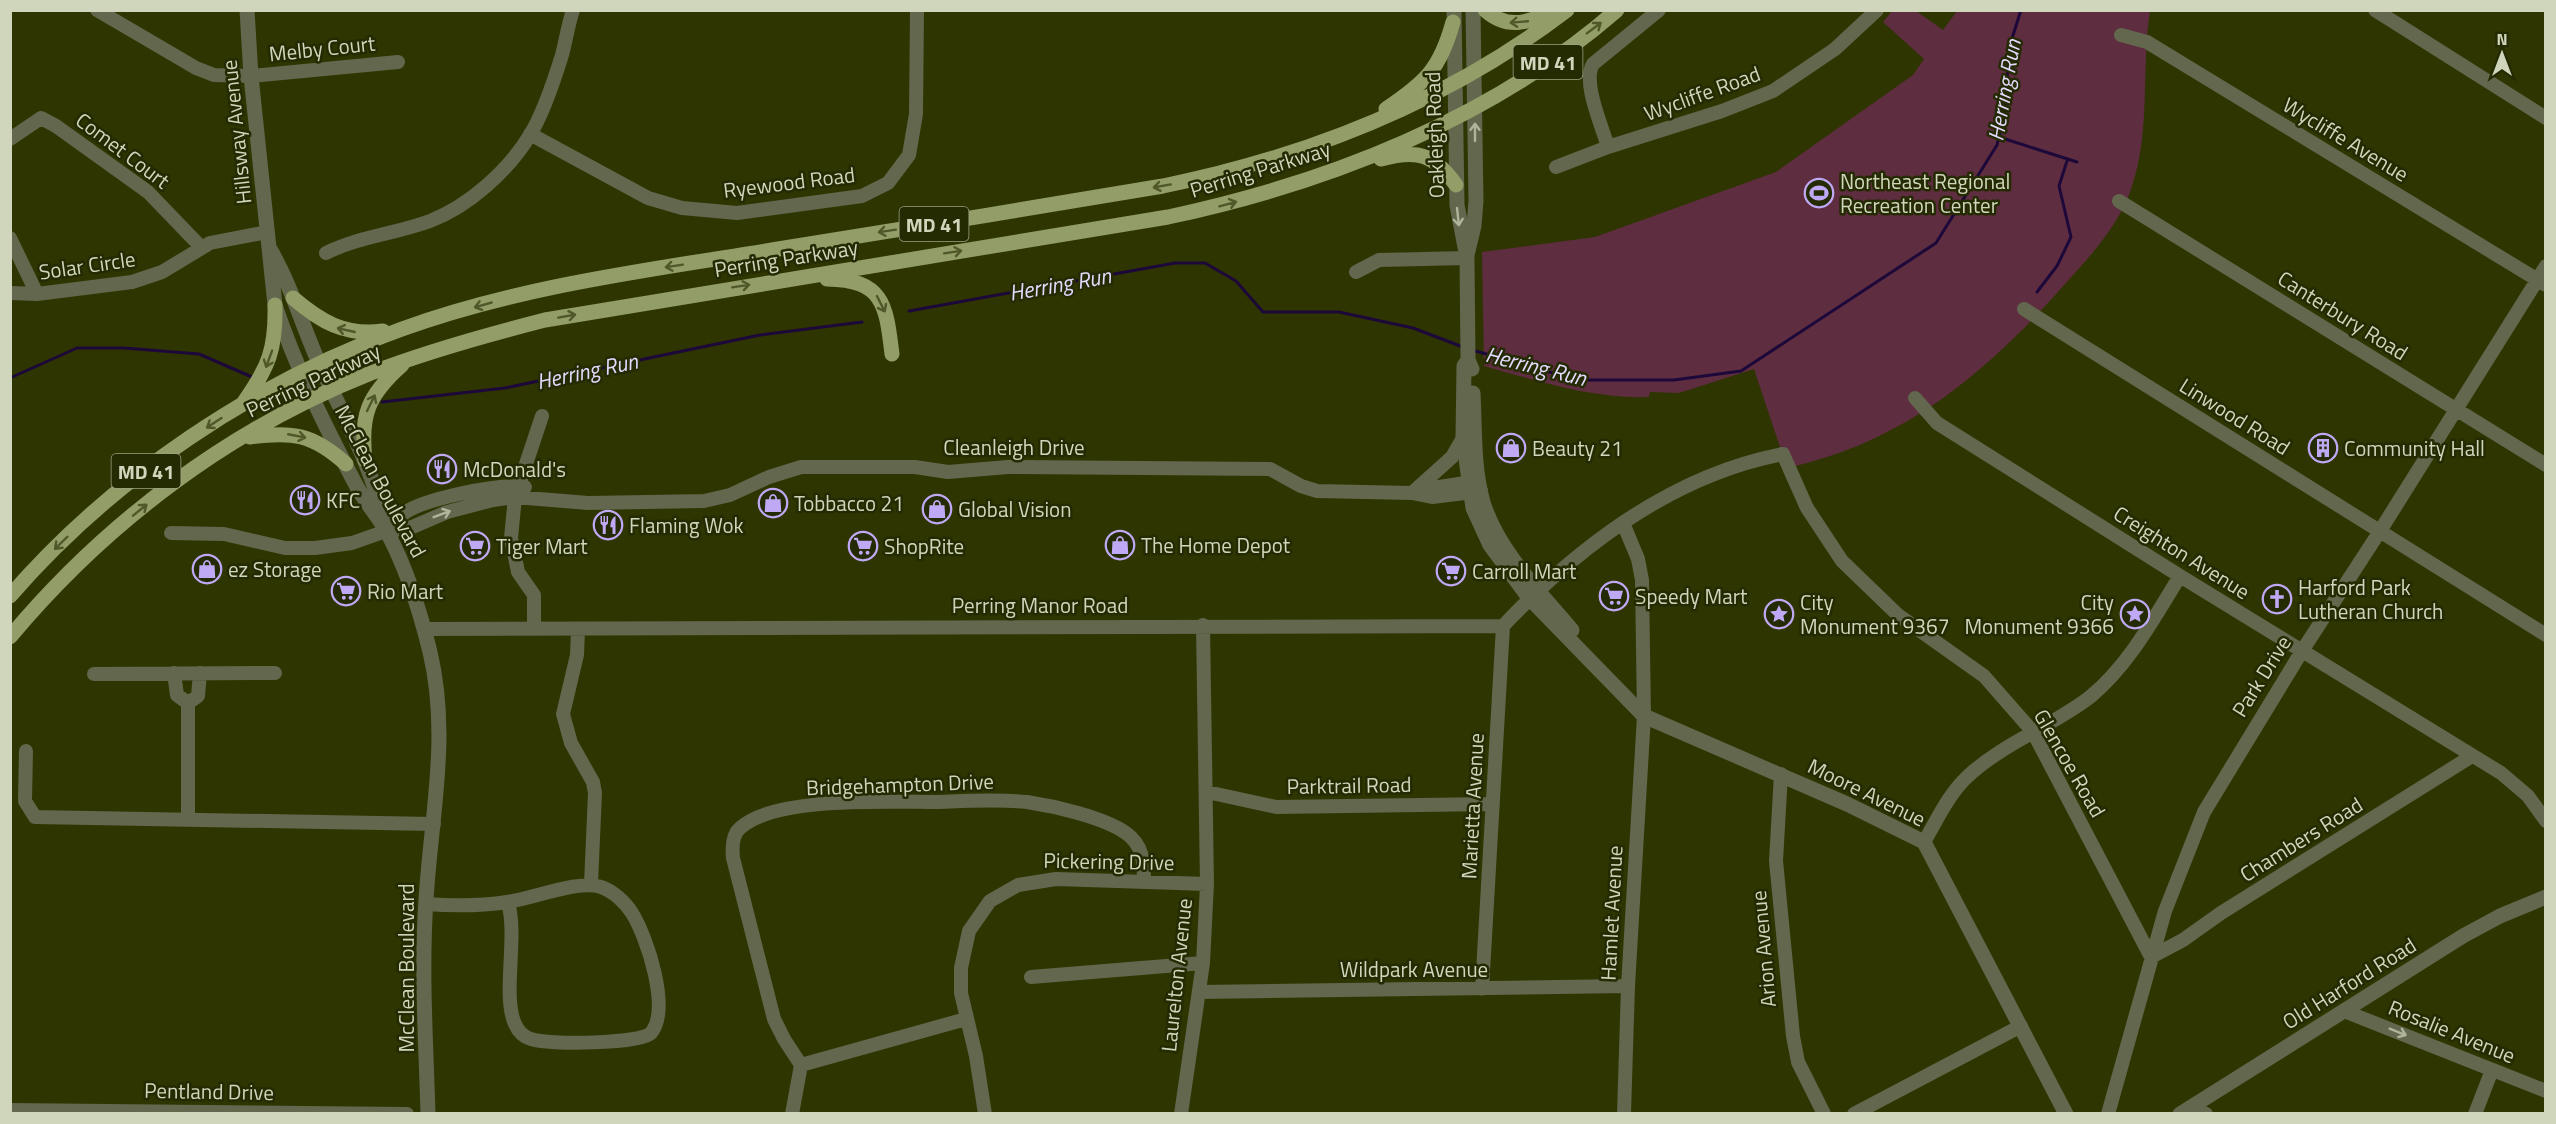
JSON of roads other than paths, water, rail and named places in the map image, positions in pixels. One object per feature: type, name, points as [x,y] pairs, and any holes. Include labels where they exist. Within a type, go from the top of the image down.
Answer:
[{"type":"main road","points":[[1485,10],[1493,17],[1514,24],[1537,19],[1555,10]]},
{"type":"main road","name":"Perring Parkway","points":[[10,596],[96,510],[182,444],[241,406],[319,364],[404,328],[493,302],[574,284],[1205,178],[1262,164],[1352,132],[1454,84],[1529,40],[1568,10]]},
{"type":"main road","name":"Perring Parkway","points":[[10,638],[36,607],[114,530],[161,493],[241,438],[332,390],[410,358],[545,320],[1168,217],[1221,206],[1312,178],[1394,146],[1455,117],[1542,66],[1617,10]]},
{"type":"main road","points":[[1352,132],[1418,87],[1430,75],[1445,48],[1453,16]]},
{"type":"main road","points":[[1312,178],[1385,157],[1418,154],[1437,162],[1456,185]]},
{"type":"main road","points":[[792,278],[859,281],[872,288],[885,309],[892,354]]},
{"type":"main road","points":[[293,298],[322,321],[351,332],[367,333],[404,328]]},
{"type":"main road","points":[[241,406],[257,384],[271,357],[274,344],[275,305]]},
{"type":"main road","points":[[365,460],[362,430],[372,398],[385,380],[410,358]]},
{"type":"main road","points":[[241,438],[276,433],[294,434],[329,448],[346,464]]},
{"type":"street","points":[[97,10],[196,68],[222,77],[251,76]]},
{"type":"street","name":"Hillsway Avenue","points":[[247,10],[251,76],[275,305],[302,373]]},
{"type":"street","points":[[326,253],[350,241],[391,234],[454,210],[493,179],[530,134],[562,53],[573,10]]},
{"type":"street","name":"Ryewood Road","points":[[530,134],[648,198],[682,208],[737,213],[862,196],[888,183],[909,155],[916,114],[917,10]]},
{"type":"street","name":"Oakleigh Road","points":[[1467,258],[1474,226],[1476,201],[1473,10]]},
{"type":"street","points":[[1608,147],[1589,83],[1589,70],[1593,64],[1659,10]]},
{"type":"street","name":"Wycliffe Road","points":[[1556,167],[1608,147],[1695,121],[1773,91],[1835,49],[1877,10]]},
{"type":"street","points":[[2374,10],[2546,118]]},
{"type":"street","name":"Oakleigh Road","points":[[1453,16],[1456,185],[1459,225],[1467,258],[1468,360],[1471,366],[1475,486]]},
{"type":"street","name":"Wycliffe Avenue","points":[[2121,35],[2147,42],[2541,282]]},
{"type":"street","name":"Melby Court","points":[[251,76],[398,62]]},
{"type":"street","name":"Comet Court","points":[[10,139],[41,118],[56,126],[148,192],[201,247]]},
{"type":"street","name":"Canterbury Road","points":[[2119,201],[2546,465]]},
{"type":"street","name":"Solar Circle","points":[[10,293],[37,294],[107,286],[147,278],[174,265],[201,247],[233,236],[267,232]]},
{"type":"street","points":[[10,238],[37,294]]},
{"type":"street","name":"Hillsway Avenue","points":[[270,249],[293,298],[319,364],[365,460],[380,502],[386,531]]},
{"type":"street","points":[[1356,272],[1379,260],[1467,258]]},
{"type":"street","name":"Park Drive","points":[[2108,1113],[2151,957],[2175,883],[2204,812],[2302,651],[2541,282],[2546,267]]},
{"type":"street","name":"Linwood Road","points":[[2024,309],[2546,635]]},
{"type":"street","name":"Oakleigh Road","points":[[1468,360],[1464,366],[1463,438],[1475,486],[1494,529],[1534,594]]},
{"type":"street","name":"McClean Boulevard","points":[[302,373],[346,464],[370,508],[386,531],[408,579],[424,629],[436,686],[441,740],[426,904],[428,1113]]},
{"type":"street","name":"Creighton Avenue","points":[[1915,398],[1937,423],[2515,784],[2528,796],[2546,821]]},
{"type":"street","points":[[534,629],[534,595],[518,572],[511,538],[517,491],[542,416]]},
{"type":"street","points":[[1412,493],[1452,458],[1463,438]]},
{"type":"street","name":"Glencoe Road","points":[[1623,524],[1695,483],[1754,460],[1783,454],[1807,508],[1842,561],[1898,615],[1984,676],[2033,732],[2151,957]]},
{"type":"street","name":"Cleanleigh Drive","points":[[171,533],[224,534],[285,548],[315,548],[352,543],[386,531],[410,528],[447,512],[517,491],[544,498],[588,503],[704,501],[730,495],[769,477],[801,467],[915,467],[948,472],[1008,467],[1270,469],[1301,486],[1317,491],[1412,493],[1431,487],[1475,486]]},
{"type":"street","points":[[1503,626],[1581,551],[1623,524]]},
{"type":"street","name":"Hamlet Avenue","points":[[1623,524],[1638,559],[1642,580],[1644,716],[1628,986],[1624,1113]]},
{"type":"street","points":[[1924,842],[1949,798],[1965,778],[1985,761],[2089,698],[2105,683],[2132,652],[2180,576]]},
{"type":"street","name":"Moore Avenue","points":[[1534,594],[1584,645],[1594,662],[1644,716],[1781,774],[1924,842],[2066,1113]]},
{"type":"street","name":"Perring Manor Road","points":[[424,629],[1203,625],[1503,626]]},
{"type":"street","name":"Laurelton Avenue","points":[[1181,1113],[1203,963],[1207,884],[1203,625]]},
{"type":"street","name":"Marietta Avenue","points":[[1482,989],[1503,626]]},
{"type":"street","points":[[578,630],[577,655],[563,714],[571,743],[593,782],[595,793],[591,884]]},
{"type":"street","points":[[174,673],[177,695],[188,703]]},
{"type":"street","points":[[188,703],[198,696],[200,673]]},
{"type":"street","points":[[94,674],[275,673]]},
{"type":"street","points":[[188,703],[188,820]]},
{"type":"street","points":[[26,751],[25,801],[35,817],[434,824]]},
{"type":"street","name":"Chambers Road","points":[[2151,957],[2183,940],[2472,756]]},
{"type":"street","name":"Arion Avenue","points":[[1781,774],[1776,861],[1793,1036],[1797,1062],[1824,1113]]},
{"type":"street","name":"Parktrail Road","points":[[1206,792],[1276,807],[1493,804]]},
{"type":"street","name":"Bridgehampton Drive","points":[[801,1065],[783,1039],[774,1019],[733,858],[734,838],[738,829],[749,822],[783,810],[818,805],[1025,802],[1110,824],[1127,834],[1142,851],[1144,881]]},
{"type":"street","name":"Pickering Drive","points":[[985,1113],[976,1056],[961,993],[963,949],[978,915],[996,896],[1032,881],[1056,879],[1207,884]]},
{"type":"street","points":[[426,904],[461,905],[508,902],[591,884],[608,890],[627,906],[642,937],[660,996],[661,1011],[654,1029],[642,1039],[550,1042],[531,1040],[522,1034],[514,1023],[511,1003],[512,932],[508,902]]},
{"type":"street","name":"Old Harford Road","points":[[2186,1110],[2482,925],[2546,897]]},
{"type":"street","points":[[1031,977],[1203,963]]},
{"type":"street","name":"Wildpark Avenue","points":[[1199,992],[1628,986]]},
{"type":"street","name":"Rosalie Avenue","points":[[2344,1011],[2546,1090]]},
{"type":"street","points":[[792,1113],[801,1065],[966,1019]]},
{"type":"street","points":[[1854,1113],[2021,1026]]},
{"type":"street","points":[[2475,1113],[2492,1070]]},
{"type":"street","name":"Pentland Drive","points":[[10,1110],[407,1113]]},
{"type":"street","points":[[2186,1110],[2206,1113]]},
{"type":"waterway","name":"Herring Run","points":[[1472,350],[1577,380],[1674,380],[1741,371],[1936,243],[1997,145],[2005,112],[2009,48],[2021,10]]},
{"type":"waterway","points":[[1999,137],[2077,162]]},
{"type":"waterway","points":[[2037,292],[2057,266],[2071,237],[2059,186],[2067,161]]},
{"type":"waterway","name":"Herring Run","points":[[909,311],[1175,263],[1205,263],[1236,281],[1263,312],[1339,312],[1413,328],[1463,347]]},
{"type":"waterway","name":"Herring Run","points":[[382,402],[505,388],[760,335],[862,322]]},
{"type":"waterway","name":"Herring Run","points":[[10,378],[77,348],[124,348],[199,354],[252,377]]},
{"type":"place","name":"Northeast Regional Recreation Center","points":[[1819,193]]},
{"type":"place","name":"Beauty 21","points":[[1511,448]]},
{"type":"place","name":"Community Hall","points":[[2323,448]]},
{"type":"place","name":"McDonald's","points":[[442,469]]},
{"type":"place","name":"KFC","points":[[305,500]]},
{"type":"place","name":"Tobbacco 21","points":[[773,503]]},
{"type":"place","name":"Global Vision","points":[[937,509]]},
{"type":"place","name":"Flaming Wok","points":[[608,525]]},
{"type":"place","name":"The Home Depot","points":[[1120,545]]},
{"type":"place","name":"Tiger Mart","points":[[475,546]]},
{"type":"place","name":"ShopRite","points":[[863,546]]},
{"type":"place","name":"ez Storage","points":[[207,569]]},
{"type":"place","name":"Carroll Mart","points":[[1451,571]]},
{"type":"place","name":"Rio Mart","points":[[346,591]]},
{"type":"place","name":"Speedy Mart","points":[[1614,596]]},
{"type":"place","name":"Harford Park Lutheran Church","points":[[2277,599]]},
{"type":"place","name":"City Monument 9367","points":[[1779,614]]},
{"type":"place","name":"City Monument 9366","points":[[2135,614]]}]
